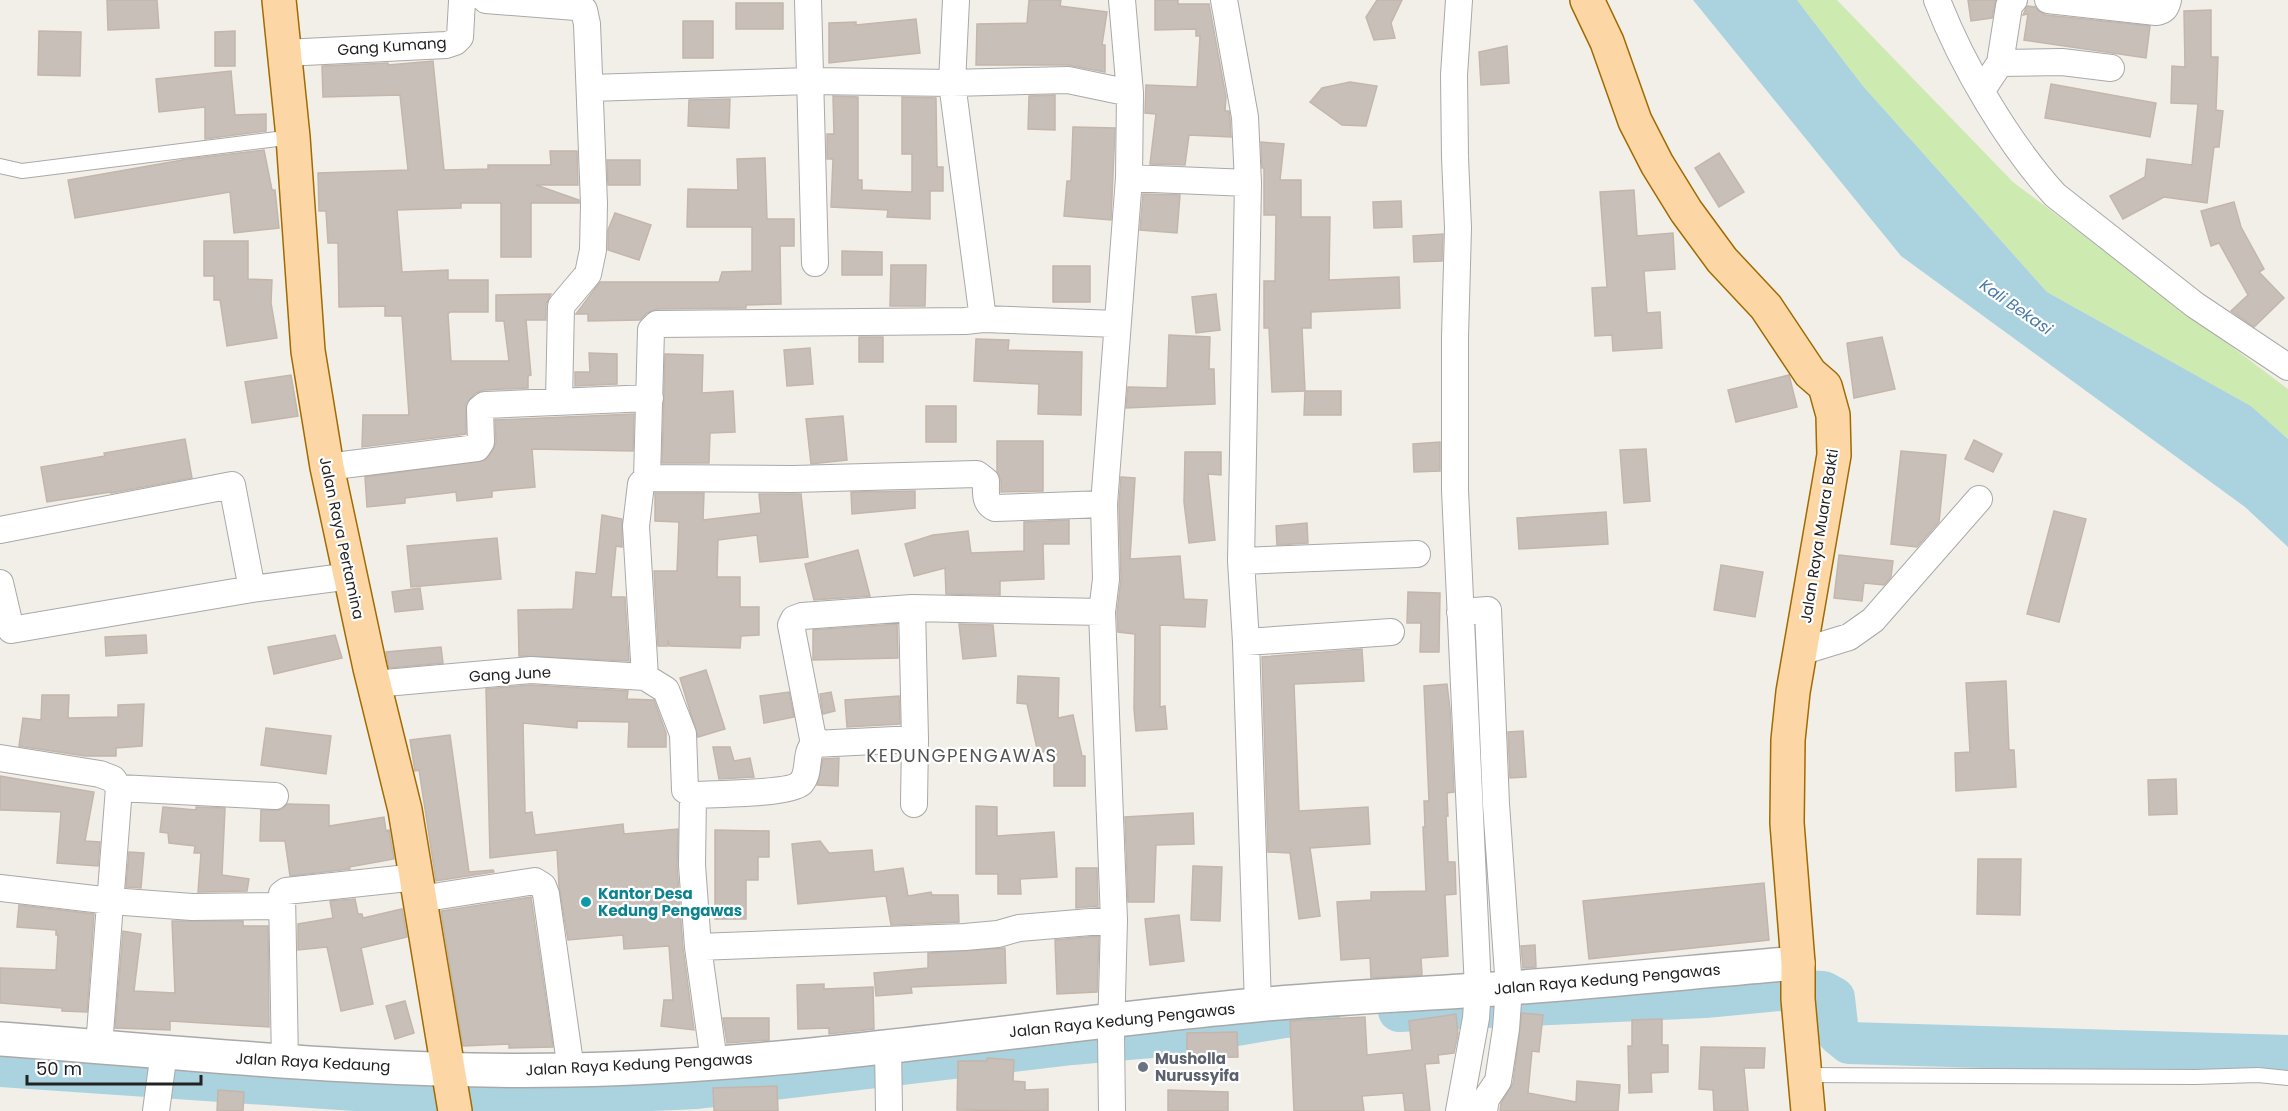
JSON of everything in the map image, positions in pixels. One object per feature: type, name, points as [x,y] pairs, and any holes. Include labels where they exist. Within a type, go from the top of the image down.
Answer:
[{"type":"main road","name":"Jalan Raya Pertamina","points":[[279,0],[293,137],[308,351],[327,467],[374,684],[405,810],[451,1093]]},
{"type":"main road","name":"Jalan Raya Muara Bakti","points":[[1587,0],[1607,42],[1635,121],[1657,164],[1686,211],[1722,260],[1766,307],[1810,373],[1825,386],[1833,415],[1834,455],[1793,692],[1788,740],[1787,823],[1798,963],[1798,999],[1808,1111]]},
{"type":"street","name":"Gang Kumang","points":[[284,53],[446,45],[455,42],[460,36],[460,7],[462,1],[465,0]]},
{"type":"street","points":[[486,0],[533,1],[576,7],[584,10],[587,24],[593,250],[588,274],[561,306],[559,401]]},
{"type":"street","points":[[808,0],[815,263]]},
{"type":"street","points":[[956,0],[952,82],[983,319]]},
{"type":"street","points":[[1112,1111],[1114,921],[1102,612],[1106,579],[1104,504],[1129,178],[1130,93],[1122,0]]},
{"type":"street","points":[[1224,0],[1245,117],[1248,183],[1241,561],[1246,642],[1258,1005]]},
{"type":"street","points":[[1459,1111],[1489,996],[1482,804],[1469,611],[1455,490],[1458,228],[1454,75],[1460,0]]},
{"type":"street","points":[[1936,0],[1946,25],[1982,90],[2030,166],[2055,195],[2195,305],[2288,367]]},
{"type":"street","points":[[1982,90],[2000,63],[2009,6],[2014,0]]},
{"type":"street","points":[[2048,0],[2156,12],[2162,11],[2168,0]]},
{"type":"street","points":[[2000,63],[2062,62],[2111,68]]},
{"type":"street","points":[[590,88],[811,81],[1068,80],[1130,93]]},
{"type":"street","points":[[1129,178],[1248,183]]},
{"type":"street","points":[[647,478],[651,398],[651,330],[657,324],[983,319],[1117,324]]},
{"type":"street","points":[[327,467],[477,448],[481,442],[481,406],[651,398]]},
{"type":"street","points":[[915,739],[814,744],[809,749],[806,775],[800,784],[785,790],[693,795],[685,790],[683,734],[666,690],[645,677],[636,526],[640,484],[647,478],[977,474],[987,481],[987,500],[995,508],[1104,504]]},
{"type":"street","points":[[0,530],[232,485],[252,589]]},
{"type":"street","points":[[1800,652],[1849,637],[1873,620],[1979,499]]},
{"type":"street","points":[[1241,561],[1417,554]]},
{"type":"street","points":[[0,583],[11,630],[252,589],[351,576]]},
{"type":"street","points":[[814,744],[791,626],[795,619],[802,616],[912,608],[1102,612]]},
{"type":"street","points":[[912,608],[914,804]]},
{"type":"street","points":[[1246,642],[1391,632]]},
{"type":"street","name":"Gang June","points":[[374,684],[531,670],[645,677]]},
{"type":"street","points":[[0,758],[100,774],[113,778],[119,788],[99,1046]]},
{"type":"street","points":[[119,788],[274,796]]},
{"type":"street","points":[[693,795],[692,865],[698,947],[714,1062]]},
{"type":"street","points":[[285,1062],[285,964],[281,906],[282,894],[286,891],[419,888],[534,881],[543,886],[546,894],[571,1070]]},
{"type":"street","points":[[0,888],[192,908],[281,906]]},
{"type":"street","points":[[698,947],[965,937],[998,934],[1019,928],[1114,921]]},
{"type":"street","name":"Jalan Raya Kedung Pengawas","points":[[451,1093],[571,1070],[714,1062],[888,1062],[1111,1036],[1258,1005],[1489,996],[1798,963]]},
{"type":"street","points":[[1484,1111],[1486,1098],[1498,1081],[1506,1029],[1489,996]]},
{"type":"street","name":"Jalan Raya Kedaung","points":[[0,1039],[99,1046],[162,1067],[285,1062],[451,1093]]},
{"type":"street","points":[[888,1062],[889,1111]]},
{"type":"street","points":[[156,1111],[162,1067]]},
{"type":"lane","points":[[0,166],[22,171],[293,137]]},
{"type":"lane","points":[[1805,1076],[2196,1077],[2258,1075],[2288,1078]]},
{"type":"green space","points":[[1797,0],[1837,0],[2013,182],[2288,389],[2288,439],[2251,406],[2047,292],[1863,86]]},
{"type":"water","name":"Kali Bekasi","points":[[1693,0],[1797,0],[1863,86],[2047,292],[2251,406],[2288,439],[2288,547],[2245,507],[1901,256]]},
{"type":"building","points":[[107,0],[157,0],[159,28],[108,30]]},
{"type":"building","points":[[1029,0],[1061,0],[1060,6],[1107,12],[1102,45],[1105,45],[1105,72],[1068,65],[976,65],[977,24],[1027,23]]},
{"type":"building","points":[[1155,0],[1178,0],[1178,4],[1209,4],[1226,97],[1225,111],[1229,111],[1231,137],[1189,135],[1185,165],[1150,164],[1156,114],[1145,113],[1146,85],[1197,87],[1200,36],[1196,36],[1196,29],[1155,30]]},
{"type":"building","points":[[1377,0],[1402,0],[1391,23],[1395,38],[1374,40],[1366,17]]},
{"type":"building","points":[[1968,0],[1996,0],[1992,18],[1971,21]]},
{"type":"building","points":[[736,3],[783,3],[783,29],[736,29]]},
{"type":"building","points":[[2027,6],[2035,7],[2046,15],[2150,26],[2146,58],[2024,40],[2028,14],[2023,15]]},
{"type":"building","points":[[2211,10],[2211,57],[2218,57],[2216,110],[2223,111],[2219,147],[2214,147],[2207,203],[2164,197],[2123,219],[2110,196],[2145,177],[2147,159],[2192,165],[2198,104],[2171,103],[2172,66],[2185,67],[2184,11]]},
{"type":"building","points":[[916,19],[920,53],[829,63],[829,23],[856,22],[856,25]]},
{"type":"building","points":[[683,21],[713,21],[713,58],[683,58]]},
{"type":"building","points":[[39,31],[81,32],[80,76],[38,75]]},
{"type":"building","points":[[235,31],[235,66],[215,66],[215,32]]},
{"type":"building","points":[[1507,46],[1509,83],[1481,85],[1479,52]]},
{"type":"building","points":[[433,61],[444,170],[488,169],[488,165],[551,165],[550,151],[577,151],[578,185],[536,185],[579,200],[579,203],[531,203],[531,257],[501,257],[501,203],[461,203],[461,208],[397,210],[402,272],[448,270],[448,280],[488,280],[488,312],[450,312],[448,314],[451,361],[509,361],[504,321],[496,321],[496,295],[551,294],[546,305],[546,320],[526,320],[531,375],[528,376],[528,388],[484,390],[476,393],[466,403],[466,434],[362,447],[363,415],[409,415],[402,316],[385,316],[385,306],[339,307],[338,243],[328,243],[326,211],[319,211],[318,173],[408,170],[400,95],[323,97],[322,66],[388,63],[388,65]]},
{"type":"building","points":[[231,71],[235,115],[266,114],[266,131],[205,139],[205,107],[159,112],[156,79]]},
{"type":"building","points":[[1350,82],[1377,86],[1366,126],[1342,125],[1310,102],[1322,88]]},
{"type":"building","points":[[2051,84],[2156,103],[2150,137],[2045,118]]},
{"type":"building","points":[[1055,95],[1055,130],[1028,129],[1029,96]]},
{"type":"building","points":[[833,96],[858,97],[858,180],[862,180],[862,190],[912,192],[912,154],[902,154],[902,97],[936,98],[937,167],[943,167],[943,191],[930,191],[930,219],[887,217],[888,210],[831,207],[833,159],[827,159],[827,134],[834,134]]},
{"type":"building","points":[[730,99],[729,128],[688,126],[689,100]]},
{"type":"building","points":[[1073,127],[1115,128],[1111,220],[1064,216],[1067,181],[1071,181]]},
{"type":"building","points":[[1261,142],[1284,144],[1280,180],[1301,180],[1301,217],[1330,217],[1329,280],[1399,277],[1400,308],[1311,312],[1311,328],[1302,328],[1305,391],[1272,392],[1269,328],[1264,328],[1264,281],[1275,281],[1276,215],[1264,215],[1264,168],[1262,168]]},
{"type":"building","points":[[264,150],[272,190],[275,190],[279,228],[234,233],[230,192],[75,218],[68,180],[188,159]]},
{"type":"building","points":[[1719,153],[1744,192],[1719,207],[1695,168]]},
{"type":"building","points":[[765,158],[767,219],[794,219],[794,246],[780,246],[781,304],[746,305],[746,308],[657,309],[647,313],[640,320],[588,321],[588,314],[576,314],[600,282],[719,282],[722,272],[752,271],[752,227],[687,227],[688,189],[738,190],[737,159]]},
{"type":"building","points":[[607,160],[640,160],[640,185],[608,185]]},
{"type":"building","points":[[1634,190],[1637,236],[1673,233],[1675,269],[1644,271],[1647,313],[1660,312],[1662,348],[1613,351],[1612,335],[1595,336],[1592,288],[1607,287],[1600,192]]},
{"type":"building","points":[[1143,194],[1180,195],[1177,233],[1140,230]]},
{"type":"building","points":[[1401,201],[1402,227],[1374,228],[1373,202]]},
{"type":"building","points":[[2234,202],[2241,227],[2264,269],[2259,272],[2284,298],[2254,327],[2231,311],[2248,295],[2219,243],[2211,246],[2201,211]]},
{"type":"building","points":[[615,213],[651,225],[639,260],[608,250],[608,230]]},
{"type":"building","points":[[1443,234],[1442,261],[1414,262],[1413,236]]},
{"type":"building","points":[[204,241],[248,241],[248,279],[272,280],[271,303],[277,338],[227,346],[220,300],[214,300],[214,276],[204,276]]},
{"type":"building","points":[[842,251],[882,252],[882,275],[842,275]]},
{"type":"building","points":[[891,265],[926,265],[925,306],[890,306]]},
{"type":"building","points":[[1053,266],[1090,266],[1090,302],[1053,302]]},
{"type":"building","points":[[1216,294],[1220,330],[1196,333],[1192,297]]},
{"type":"building","points":[[1169,335],[1210,337],[1209,369],[1214,369],[1215,404],[1126,408],[1128,387],[1167,388]]},
{"type":"building","points":[[859,337],[883,337],[883,362],[859,362]]},
{"type":"building","points":[[1882,337],[1895,389],[1854,398],[1847,343]]},
{"type":"building","points":[[976,339],[1009,340],[1008,350],[1082,352],[1081,415],[1038,414],[1039,384],[974,381]]},
{"type":"building","points":[[810,348],[813,384],[787,386],[784,350]]},
{"type":"building","points":[[589,353],[617,354],[617,384],[575,386],[575,372],[590,372]]},
{"type":"building","points":[[665,354],[703,355],[702,393],[733,391],[735,432],[710,433],[709,463],[662,463]]},
{"type":"building","points":[[291,375],[298,416],[252,423],[245,382]]},
{"type":"building","points":[[1789,375],[1797,407],[1736,422],[1728,390]]},
{"type":"building","points":[[1305,391],[1341,391],[1341,415],[1304,415]]},
{"type":"building","points":[[926,406],[956,406],[956,442],[926,442]]},
{"type":"building","points":[[634,414],[633,451],[532,449],[535,487],[492,491],[492,497],[457,501],[456,492],[405,498],[405,503],[367,507],[365,477],[485,460],[496,442],[495,420]]},
{"type":"building","points":[[843,416],[847,460],[811,464],[806,419]]},
{"type":"building","points":[[185,439],[192,478],[47,502],[41,467]]},
{"type":"building","points":[[1974,440],[2002,454],[1993,472],[1965,459]]},
{"type":"building","points":[[997,441],[1043,441],[1043,491],[1001,492],[1001,481],[997,472]]},
{"type":"building","points":[[1440,442],[1440,471],[1414,472],[1413,444]]},
{"type":"building","points":[[1646,449],[1650,501],[1624,503],[1620,450]]},
{"type":"building","points":[[1901,451],[1946,455],[1939,522],[1917,547],[1891,544]]},
{"type":"building","points":[[1185,452],[1221,452],[1221,475],[1208,474],[1215,540],[1189,543],[1184,502]]},
{"type":"building","points":[[1121,477],[1135,478],[1130,559],[1180,556],[1184,599],[1207,600],[1205,627],[1160,625],[1160,707],[1165,706],[1167,729],[1136,731],[1135,634],[1118,632],[1117,613],[1121,579],[1119,504]]},
{"type":"building","points":[[915,491],[915,508],[852,514],[851,492]]},
{"type":"building","points":[[655,493],[704,493],[703,520],[761,513],[759,494],[801,494],[808,557],[760,562],[757,535],[718,540],[717,577],[740,577],[740,607],[759,607],[759,635],[741,636],[740,648],[670,646],[668,640],[668,646],[658,646],[654,571],[677,571],[679,522],[655,521]]},
{"type":"building","points":[[2054,511],[2086,519],[2059,622],[2027,614]]},
{"type":"building","points":[[1606,512],[1608,544],[1519,549],[1517,518]]},
{"type":"building","points":[[602,515],[622,519],[622,547],[616,546],[611,597],[625,597],[629,661],[519,656],[518,610],[573,609],[576,572],[596,574]]},
{"type":"building","points":[[1069,520],[1069,544],[1043,544],[1044,579],[1000,581],[1000,595],[946,594],[945,568],[914,576],[905,544],[933,535],[968,531],[971,553],[1024,551],[1024,522]]},
{"type":"building","points":[[1307,523],[1308,543],[1277,545],[1276,526]]},
{"type":"building","points":[[497,538],[501,579],[411,587],[407,546]]},
{"type":"building","points":[[858,550],[870,596],[814,600],[805,564]]},
{"type":"building","points":[[1839,555],[1893,561],[1891,577],[1884,585],[1864,583],[1862,601],[1834,598]]},
{"type":"building","points":[[1721,565],[1763,572],[1755,617],[1714,610]]},
{"type":"building","points":[[420,588],[423,609],[395,612],[392,592]]},
{"type":"building","points":[[1408,592],[1440,593],[1439,652],[1420,652],[1421,623],[1407,623]]},
{"type":"building","points":[[897,624],[898,658],[813,660],[813,630]]},
{"type":"building","points":[[959,624],[993,625],[996,656],[963,659]]},
{"type":"building","points":[[146,635],[147,653],[106,656],[105,637]]},
{"type":"building","points":[[335,635],[342,658],[274,674],[268,647]]},
{"type":"building","points":[[441,647],[443,663],[389,668],[386,652]]},
{"type":"building","points":[[1362,649],[1364,681],[1294,684],[1299,811],[1368,807],[1370,844],[1310,848],[1320,916],[1299,919],[1290,853],[1268,852],[1262,657]]},
{"type":"building","points":[[706,670],[725,729],[698,737],[680,678]]},
{"type":"building","points":[[1018,676],[1059,678],[1058,718],[1073,715],[1082,756],[1085,756],[1085,786],[1054,786],[1054,750],[1038,753],[1027,704],[1017,703]]},
{"type":"building","points":[[2006,681],[2009,750],[2014,750],[2016,787],[1956,791],[1955,753],[1970,752],[1966,683]]},
{"type":"building","points":[[1447,684],[1454,792],[1447,793],[1448,816],[1446,816],[1448,862],[1455,862],[1456,894],[1445,895],[1448,956],[1421,958],[1422,975],[1371,978],[1370,958],[1341,960],[1337,902],[1371,900],[1371,892],[1426,891],[1423,827],[1425,827],[1424,801],[1429,801],[1424,686]]},
{"type":"building","points":[[531,685],[628,691],[627,699],[654,700],[666,733],[666,747],[628,747],[629,722],[577,721],[577,728],[523,723],[525,813],[532,812],[535,835],[623,824],[624,834],[678,829],[677,866],[683,948],[694,1030],[661,1026],[664,1000],[673,1000],[669,946],[624,949],[623,935],[568,940],[559,886],[557,850],[490,858],[486,689]]},
{"type":"building","points":[[789,692],[794,717],[764,723],[760,696]]},
{"type":"building","points":[[831,692],[835,711],[823,714],[820,694]]},
{"type":"building","points":[[42,695],[69,695],[68,718],[118,717],[118,705],[144,704],[142,746],[116,748],[116,756],[85,756],[19,746],[23,718],[41,720]]},
{"type":"building","points":[[899,696],[900,724],[847,727],[845,700]]},
{"type":"building","points":[[266,728],[331,736],[326,774],[261,765]]},
{"type":"building","points":[[1523,731],[1526,777],[1510,778],[1508,732]]},
{"type":"building","points":[[450,735],[469,872],[493,870],[494,872],[436,881],[419,770],[415,771],[410,740]]},
{"type":"building","points":[[713,747],[730,747],[734,761],[750,758],[754,777],[719,779]]},
{"type":"building","points":[[839,758],[838,786],[817,785],[823,759]]},
{"type":"building","points":[[0,776],[94,792],[85,841],[100,842],[98,866],[57,863],[61,812],[0,810]]},
{"type":"building","points":[[2176,779],[2177,814],[2149,815],[2148,780]]},
{"type":"building","points":[[287,804],[329,805],[329,826],[384,817],[386,831],[389,830],[394,859],[349,867],[350,869],[290,876],[285,841],[260,841],[261,810],[281,810]]},
{"type":"building","points":[[976,806],[997,807],[997,836],[1054,832],[1057,877],[1020,879],[1021,894],[998,894],[998,874],[976,874]]},
{"type":"building","points":[[163,807],[196,810],[196,807],[225,808],[222,875],[249,879],[247,891],[198,892],[201,853],[194,853],[195,846],[169,843],[168,833],[160,832]]},
{"type":"building","points":[[1193,813],[1194,844],[1156,845],[1154,902],[1128,902],[1125,817]]},
{"type":"building","points":[[715,830],[769,831],[769,857],[758,857],[758,880],[746,880],[746,919],[715,919]]},
{"type":"building","points":[[820,841],[829,853],[872,850],[874,872],[903,868],[908,896],[931,892],[932,895],[958,895],[959,922],[891,925],[886,896],[798,904],[792,844]]},
{"type":"building","points":[[129,852],[144,853],[141,888],[126,887]]},
{"type":"building","points":[[1978,859],[2021,859],[2020,915],[1977,914]]},
{"type":"building","points":[[1193,866],[1222,867],[1220,921],[1191,920]]},
{"type":"building","points":[[1076,868],[1097,868],[1098,906],[1076,908]]},
{"type":"building","points":[[1764,883],[1769,940],[1589,959],[1583,901]]},
{"type":"building","points":[[531,897],[553,1047],[509,1048],[509,1044],[463,1046],[441,911]]},
{"type":"building","points":[[355,899],[358,914],[362,914],[363,918],[402,909],[407,937],[361,948],[373,1004],[341,1011],[327,947],[298,950],[298,924],[333,918],[330,901]]},
{"type":"building","points":[[19,905],[94,914],[87,1012],[0,1003],[0,968],[56,970],[58,935],[56,935],[56,930],[17,927]]},
{"type":"building","points":[[1179,915],[1184,961],[1150,965],[1145,919]]},
{"type":"building","points":[[172,921],[243,921],[243,926],[268,926],[269,1027],[170,1021],[170,1030],[115,1028],[123,931],[141,934],[134,991],[175,993]]},
{"type":"building","points":[[1099,936],[1097,992],[1057,994],[1055,940]]},
{"type":"building","points":[[1535,945],[1536,967],[1523,968],[1521,946]]},
{"type":"building","points":[[1005,948],[1006,983],[911,987],[912,993],[876,996],[874,973],[928,968],[928,953]]},
{"type":"building","points":[[824,984],[824,989],[873,987],[874,1029],[829,1034],[829,1028],[798,1029],[797,985]]},
{"type":"building","points":[[405,1001],[414,1033],[395,1039],[386,1006]]},
{"type":"building","points":[[1522,1013],[1543,1015],[1539,1052],[1532,1051],[1528,1093],[1576,1102],[1577,1081],[1620,1085],[1618,1111],[1500,1111],[1501,1103],[1513,1083]]},
{"type":"building","points":[[1456,1014],[1458,1034],[1454,1053],[1438,1055],[1439,1063],[1425,1064],[1430,1111],[1405,1111],[1403,1093],[1362,1096],[1364,1111],[1294,1111],[1290,1021],[1365,1017],[1367,1055],[1412,1050],[1409,1021]]},
{"type":"building","points":[[723,1018],[769,1018],[769,1040],[727,1043]]},
{"type":"building","points":[[1662,1019],[1662,1045],[1668,1045],[1668,1072],[1651,1073],[1652,1092],[1629,1093],[1628,1046],[1632,1046],[1632,1020]]},
{"type":"building","points":[[1237,1032],[1238,1057],[1187,1058],[1187,1033]]},
{"type":"building","points":[[1701,1047],[1765,1048],[1764,1068],[1744,1068],[1748,1111],[1714,1111],[1713,1090],[1699,1089]]},
{"type":"building","points":[[987,1058],[1014,1060],[1013,1081],[1025,1082],[1025,1090],[1048,1089],[1048,1111],[957,1110],[958,1061],[987,1061]]},
{"type":"building","points":[[777,1086],[778,1111],[714,1111],[713,1088]]},
{"type":"building","points":[[218,1090],[244,1092],[243,1111],[217,1111]]},
{"type":"building","points":[[1168,1090],[1228,1092],[1228,1111],[1168,1111]]},
{"type":"waterway","points":[[1399,1011],[1705,997],[1779,990],[1823,992],[1834,998],[1838,1034],[1849,1043],[2288,1056]]},
{"type":"waterway","points":[[0,1066],[458,1097],[563,1094],[697,1088],[1072,1044],[1184,1034],[1284,1017],[1319,1015]]},
{"type":"place","name":"Kantor Desa Kedung Pengawas","points":[[586,902]]},
{"type":"place","name":"Musholla Nurussyifa","points":[[1143,1067]]},
{"type":"district","name":"KEDUNGPENGAWAS","points":[[962,755]]}]
